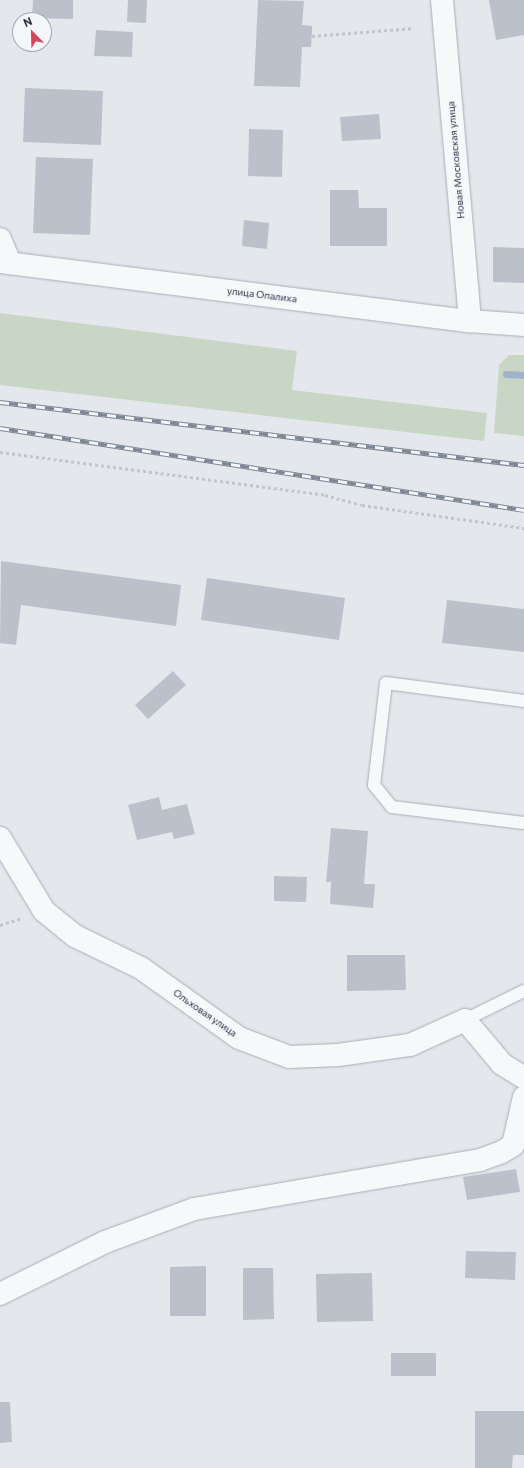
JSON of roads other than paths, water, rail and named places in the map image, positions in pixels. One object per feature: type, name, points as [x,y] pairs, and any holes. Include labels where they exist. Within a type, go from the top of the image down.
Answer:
[{"type":"street","name":"Новая Московская улица","points":[[442,0],[470,321]]},
{"type":"street","points":[[0,239],[5,262]]},
{"type":"street","name":"улица Опалиха","points":[[5,262],[470,321],[524,324]]},
{"type":"street","name":"Ольховая улица","points":[[0,838],[44,911],[75,936],[141,968],[239,1038],[288,1057],[338,1055],[410,1046],[464,1020]]},
{"type":"street","points":[[464,1020],[502,1064],[524,1078]]},
{"type":"street","points":[[0,1294],[105,1242],[194,1209],[480,1160],[518,1148],[522,1103]]},
{"type":"lane","points":[[524,701],[386,683],[374,785],[392,807],[524,823]]},
{"type":"lane","points":[[464,1020],[524,991]]},
{"type":"waterway","points":[[506,374],[524,375]]},
{"type":"railway","points":[[0,402],[524,465]]},
{"type":"railway","points":[[0,428],[524,510]]}]
